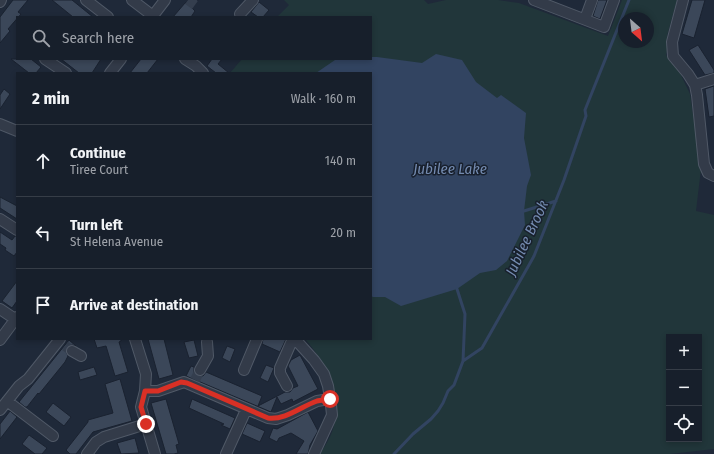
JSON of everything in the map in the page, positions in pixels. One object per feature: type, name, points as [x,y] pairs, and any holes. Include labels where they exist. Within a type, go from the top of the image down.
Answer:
[{"type":"street","points":[[86,0],[107,16]]},
{"type":"street","points":[[132,0],[152,16]]},
{"type":"street","points":[[154,16],[165,0]]},
{"type":"street","points":[[240,14],[253,0]]},
{"type":"street","points":[[537,0],[604,27],[614,0]]},
{"type":"street","points":[[585,19],[592,0]]},
{"type":"street","points":[[683,0],[672,42],[673,56],[695,85],[704,164],[708,173],[714,176]]},
{"type":"street","points":[[46,60],[53,70]]},
{"type":"street","points":[[111,72],[120,60]]},
{"type":"street","points":[[187,60],[200,66]]},
{"type":"street","points":[[695,85],[714,79]]},
{"type":"street","points":[[0,124],[16,130]]},
{"type":"street","points":[[0,219],[16,229]]},
{"type":"street","points":[[0,309],[16,318],[0,340]]},
{"type":"street","points":[[135,340],[146,374],[145,391],[141,407],[155,454]]},
{"type":"street","points":[[244,370],[257,340]]},
{"type":"street","points":[[287,386],[280,373],[280,368],[291,343],[296,340],[324,374],[328,386],[332,415],[314,454]]},
{"type":"street","points":[[200,370],[208,356],[206,342]]},
{"type":"street","points":[[0,410],[19,386],[64,344],[81,356]]},
{"type":"street","points":[[145,391],[158,391],[181,382],[194,383],[246,410],[268,418],[276,419],[288,415],[316,401],[330,399]]},
{"type":"street","points":[[7,401],[53,436]]},
{"type":"street","points":[[226,454],[246,410]]},
{"type":"street","points":[[87,454],[96,442],[104,437],[146,424]]},
{"type":"green space","points":[[284,0],[424,0],[428,4],[446,0],[498,0],[519,3],[608,36],[622,0],[677,0],[667,36],[669,43],[666,55],[680,73],[690,94],[701,169],[696,211],[714,215],[714,449],[670,454],[320,454],[331,435],[336,419],[335,394],[327,371],[321,360],[306,340],[372,340],[372,72],[231,72],[241,60],[372,60],[372,16],[278,16],[289,5]]},
{"type":"water","name":"Jubilee Lake","points":[[436,54],[462,60],[476,82],[497,98],[501,95],[526,113],[524,138],[531,175],[527,186],[524,211],[525,225],[507,261],[496,270],[480,273],[457,289],[401,306],[385,297],[372,296],[372,72],[317,72],[335,60],[372,60],[372,57],[377,57],[422,63]]},
{"type":"building","points":[[13,0],[28,0],[18,12],[21,14],[19,16],[16,16],[16,20],[8,29],[10,31],[0,43],[0,17]]},
{"type":"building","points":[[52,0],[72,0],[92,16],[72,16]]},
{"type":"building","points":[[188,0],[198,0],[192,8],[195,11],[192,16],[174,16],[185,3]]},
{"type":"building","points":[[598,0],[607,0],[600,19],[593,16]]},
{"type":"building","points":[[692,0],[705,0],[694,38],[682,34]]},
{"type":"building","points":[[259,2],[269,10],[264,16],[257,16],[251,12]]},
{"type":"building","points":[[698,45],[714,70],[714,73],[705,75],[689,50]]},
{"type":"building","points":[[11,59],[32,60],[41,67],[37,72],[28,72]]},
{"type":"building","points":[[62,60],[100,60],[93,72],[78,72]]},
{"type":"building","points":[[140,60],[157,60],[148,72],[131,72]]},
{"type":"building","points":[[211,60],[221,60],[218,64],[228,72],[215,72],[207,66]]},
{"type":"building","points":[[714,86],[714,116],[709,117],[705,89]]},
{"type":"building","points":[[4,89],[10,94],[0,109],[0,95]]},
{"type":"building","points":[[0,197],[16,205],[16,218],[0,208]]},
{"type":"building","points":[[0,232],[12,240],[16,236],[16,253],[14,256],[5,250],[6,248],[0,244]]},
{"type":"building","points":[[16,282],[16,302],[12,308],[2,301]]},
{"type":"building","points":[[69,340],[76,346],[72,345],[67,348],[66,351],[68,356],[65,362],[39,394],[38,393],[27,407],[25,407],[19,402]]},
{"type":"building","points":[[94,340],[121,340],[119,342],[128,372],[115,376],[106,346],[97,348]]},
{"type":"building","points":[[148,340],[164,340],[173,375],[159,379]]},
{"type":"building","points":[[194,340],[198,356],[189,358],[184,342]]},
{"type":"building","points":[[263,340],[286,340],[280,352],[262,344]]},
{"type":"building","points":[[227,346],[235,349],[230,362],[222,358]]},
{"type":"building","points":[[300,355],[318,389],[293,402],[292,399],[281,404],[277,397],[271,412],[186,376],[191,366],[194,367],[194,373],[197,376],[203,376],[206,372],[262,396],[258,406],[285,392],[290,392],[293,388],[298,386],[288,366],[291,360]]},
{"type":"building","points":[[266,365],[274,368],[268,382],[260,378]]},
{"type":"building","points":[[94,367],[97,375],[80,380],[78,372]]},
{"type":"building","points":[[120,379],[132,421],[93,432],[76,454],[70,454],[66,450],[88,420],[113,413],[105,384]]},
{"type":"building","points":[[166,399],[179,444],[176,445],[178,453],[174,454],[166,454],[151,403]]},
{"type":"building","points":[[192,399],[235,418],[230,429],[221,425],[224,424],[189,408]]},
{"type":"building","points":[[53,403],[71,417],[64,426],[46,412]]},
{"type":"building","points":[[10,411],[17,417],[0,439],[0,424]]},
{"type":"building","points":[[308,412],[318,431],[310,445],[308,454],[296,454],[304,441],[291,433],[279,438],[277,442],[269,438],[273,428],[277,429]]},
{"type":"building","points":[[247,423],[265,431],[260,442],[242,434]]},
{"type":"building","points":[[29,435],[47,448],[42,454],[35,454],[22,444]]},
{"type":"building","points":[[135,438],[139,453],[121,454],[117,443]]},
{"type":"waterway","name":"Jubilee Brook","points":[[394,454],[438,411],[448,391],[454,385],[463,361],[482,348],[534,256],[564,180],[586,116],[585,110],[629,0]]},
{"type":"waterway","points":[[524,211],[556,201]]},
{"type":"waterway","points":[[457,289],[465,314],[463,361]]},
{"type":"tunnel","points":[[188,0],[195,5]]},
{"type":"tunnel","points":[[65,346],[72,351]]},
{"type":"tunnel","points":[[195,380],[200,370]]},
{"type":"route","points":[[146,424],[141,407],[145,391],[158,391],[181,382],[187,383],[246,410],[268,418],[276,419],[288,415],[316,401],[330,399]]}]
